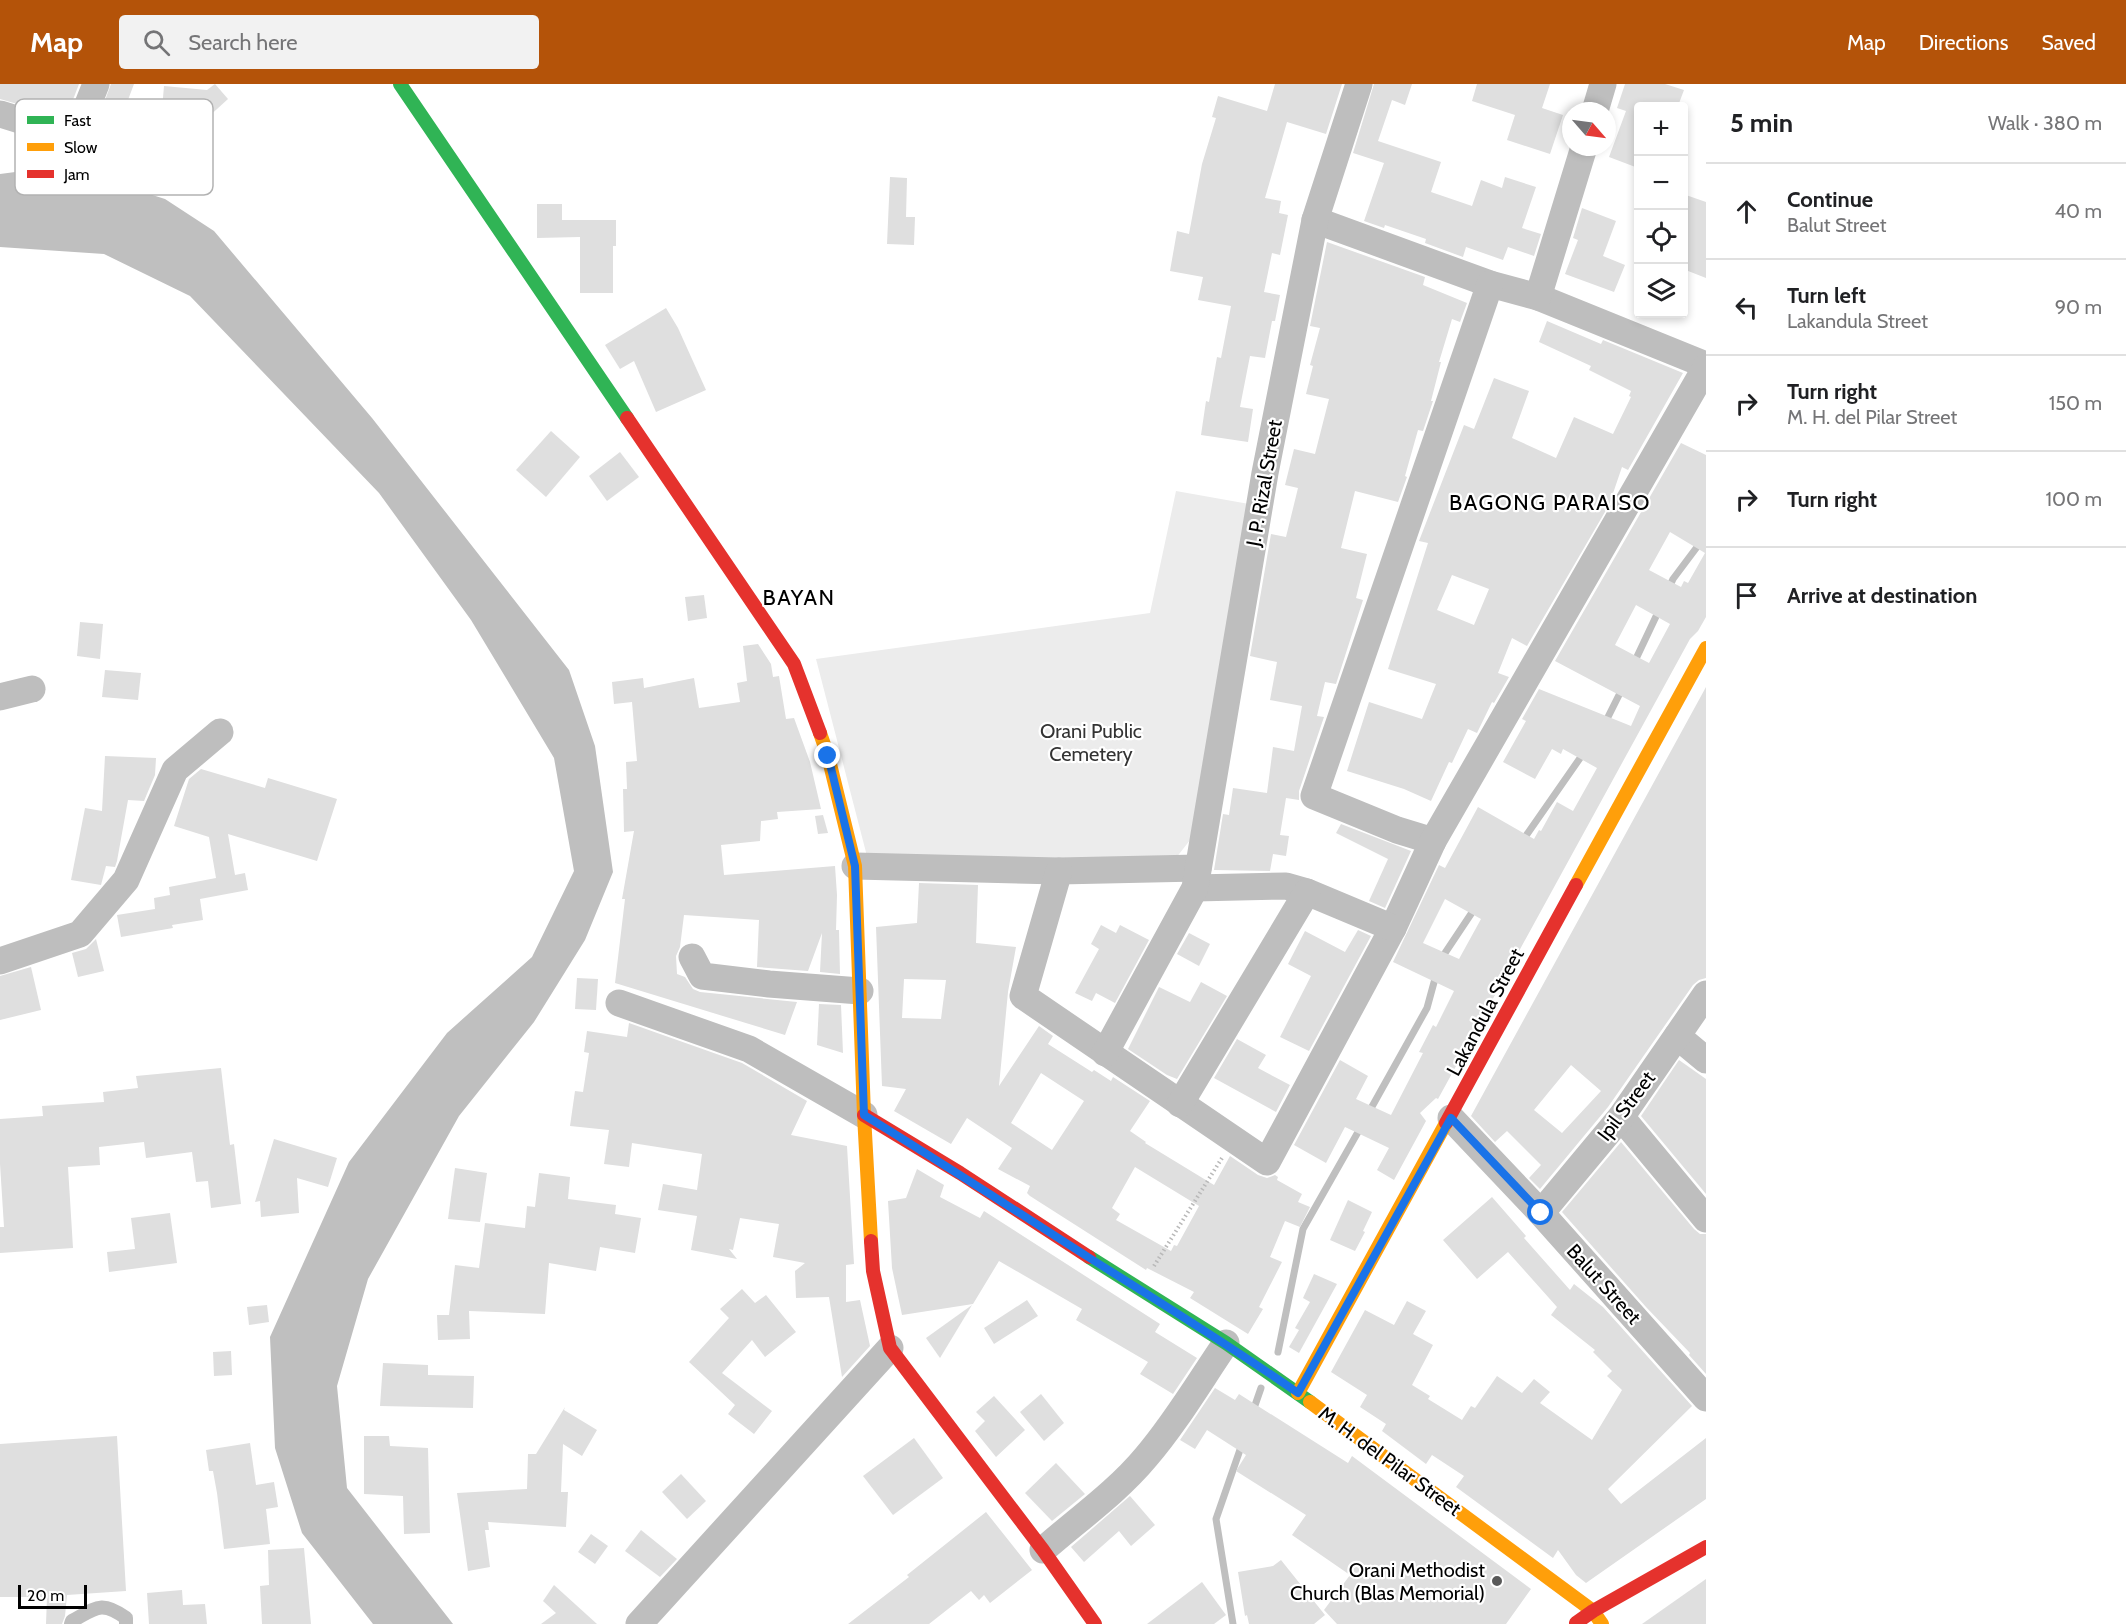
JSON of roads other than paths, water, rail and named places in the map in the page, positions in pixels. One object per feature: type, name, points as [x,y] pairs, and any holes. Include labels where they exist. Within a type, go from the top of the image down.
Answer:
[{"type":"street","points":[[90,99],[96,84]]},
{"type":"street","points":[[400,84],[794,664],[828,756],[855,866],[864,1115],[873,1271],[890,1348],[1043,1550],[1095,1624]]},
{"type":"street","name":"J. P. Rizal Street","points":[[1105,1053],[1196,878],[1265,473],[1315,220],[1359,84]]},
{"type":"street","points":[[1598,102],[1604,84]]},
{"type":"street","points":[[0,114],[15,119]]},
{"type":"street","points":[[1538,297],[1581,156]]},
{"type":"street","points":[[1059,871],[1023,996],[1267,1162],[1393,928],[1433,841],[1706,366],[1538,297],[1490,284],[1315,220]]},
{"type":"street","points":[[1433,841],[1396,830],[1314,796],[1490,284]]},
{"type":"street","name":"Lakandula Street","points":[[1298,1393],[1451,1118],[1567,900],[1706,648]]},
{"type":"street","points":[[0,698],[32,689]]},
{"type":"street","points":[[0,962],[80,934],[126,880],[175,770],[220,732]]},
{"type":"street","points":[[855,866],[1059,871],[1196,878],[1286,886],[1307,892],[1393,928]]},
{"type":"street","points":[[1180,1104],[1307,892]]},
{"type":"street","points":[[692,957],[702,976],[860,991]]},
{"type":"street","name":"Ipil Street","points":[[1541,1213],[1621,1117],[1706,994]]},
{"type":"street","name":"M. H. del Pilar Street","points":[[619,1004],[749,1049],[960,1173],[1226,1343],[1298,1393],[1593,1611],[1602,1624]]},
{"type":"street","points":[[1677,1036],[1706,1060]]},
{"type":"street","points":[[1621,1117],[1706,1219]]},
{"type":"street","name":"Balut Street","points":[[1451,1118],[1541,1213],[1706,1398]]},
{"type":"street","points":[[1043,1550],[1146,1458],[1226,1343]]},
{"type":"street","points":[[639,1624],[890,1348]]},
{"type":"street","points":[[1575,1624],[1593,1611],[1706,1547]]},
{"type":"lane","points":[[71,1624],[72,1621],[98,1608],[111,1607],[126,1618],[126,1624]]},
{"type":"waterway","points":[[1668,590],[1673,579],[1706,535]]},
{"type":"waterway","points":[[1634,663],[1660,608]]},
{"type":"waterway","points":[[1604,725],[1623,687]]},
{"type":"waterway","points":[[1523,840],[1585,751]]},
{"type":"waterway","points":[[1441,959],[1475,908]]},
{"type":"waterway","points":[[1369,1112],[1427,1008],[1436,975]]},
{"type":"waterway","points":[[1278,1352],[1303,1229],[1362,1125]]},
{"type":"waterway","points":[[1253,1411],[1261,1388]]},
{"type":"waterway","points":[[1233,1624],[1216,1519],[1242,1444]]},
{"type":"place","name":"Orani Methodist Church (Blas Memorial)","points":[[1497,1581]]},
{"type":"district","name":"BAGONG PARAISO","points":[[1550,502]]},
{"type":"district","name":"BAYAN","points":[[799,597]]},
{"type":"park label","name":"Orani Public Cemetery","points":[[1091,742]]}]
